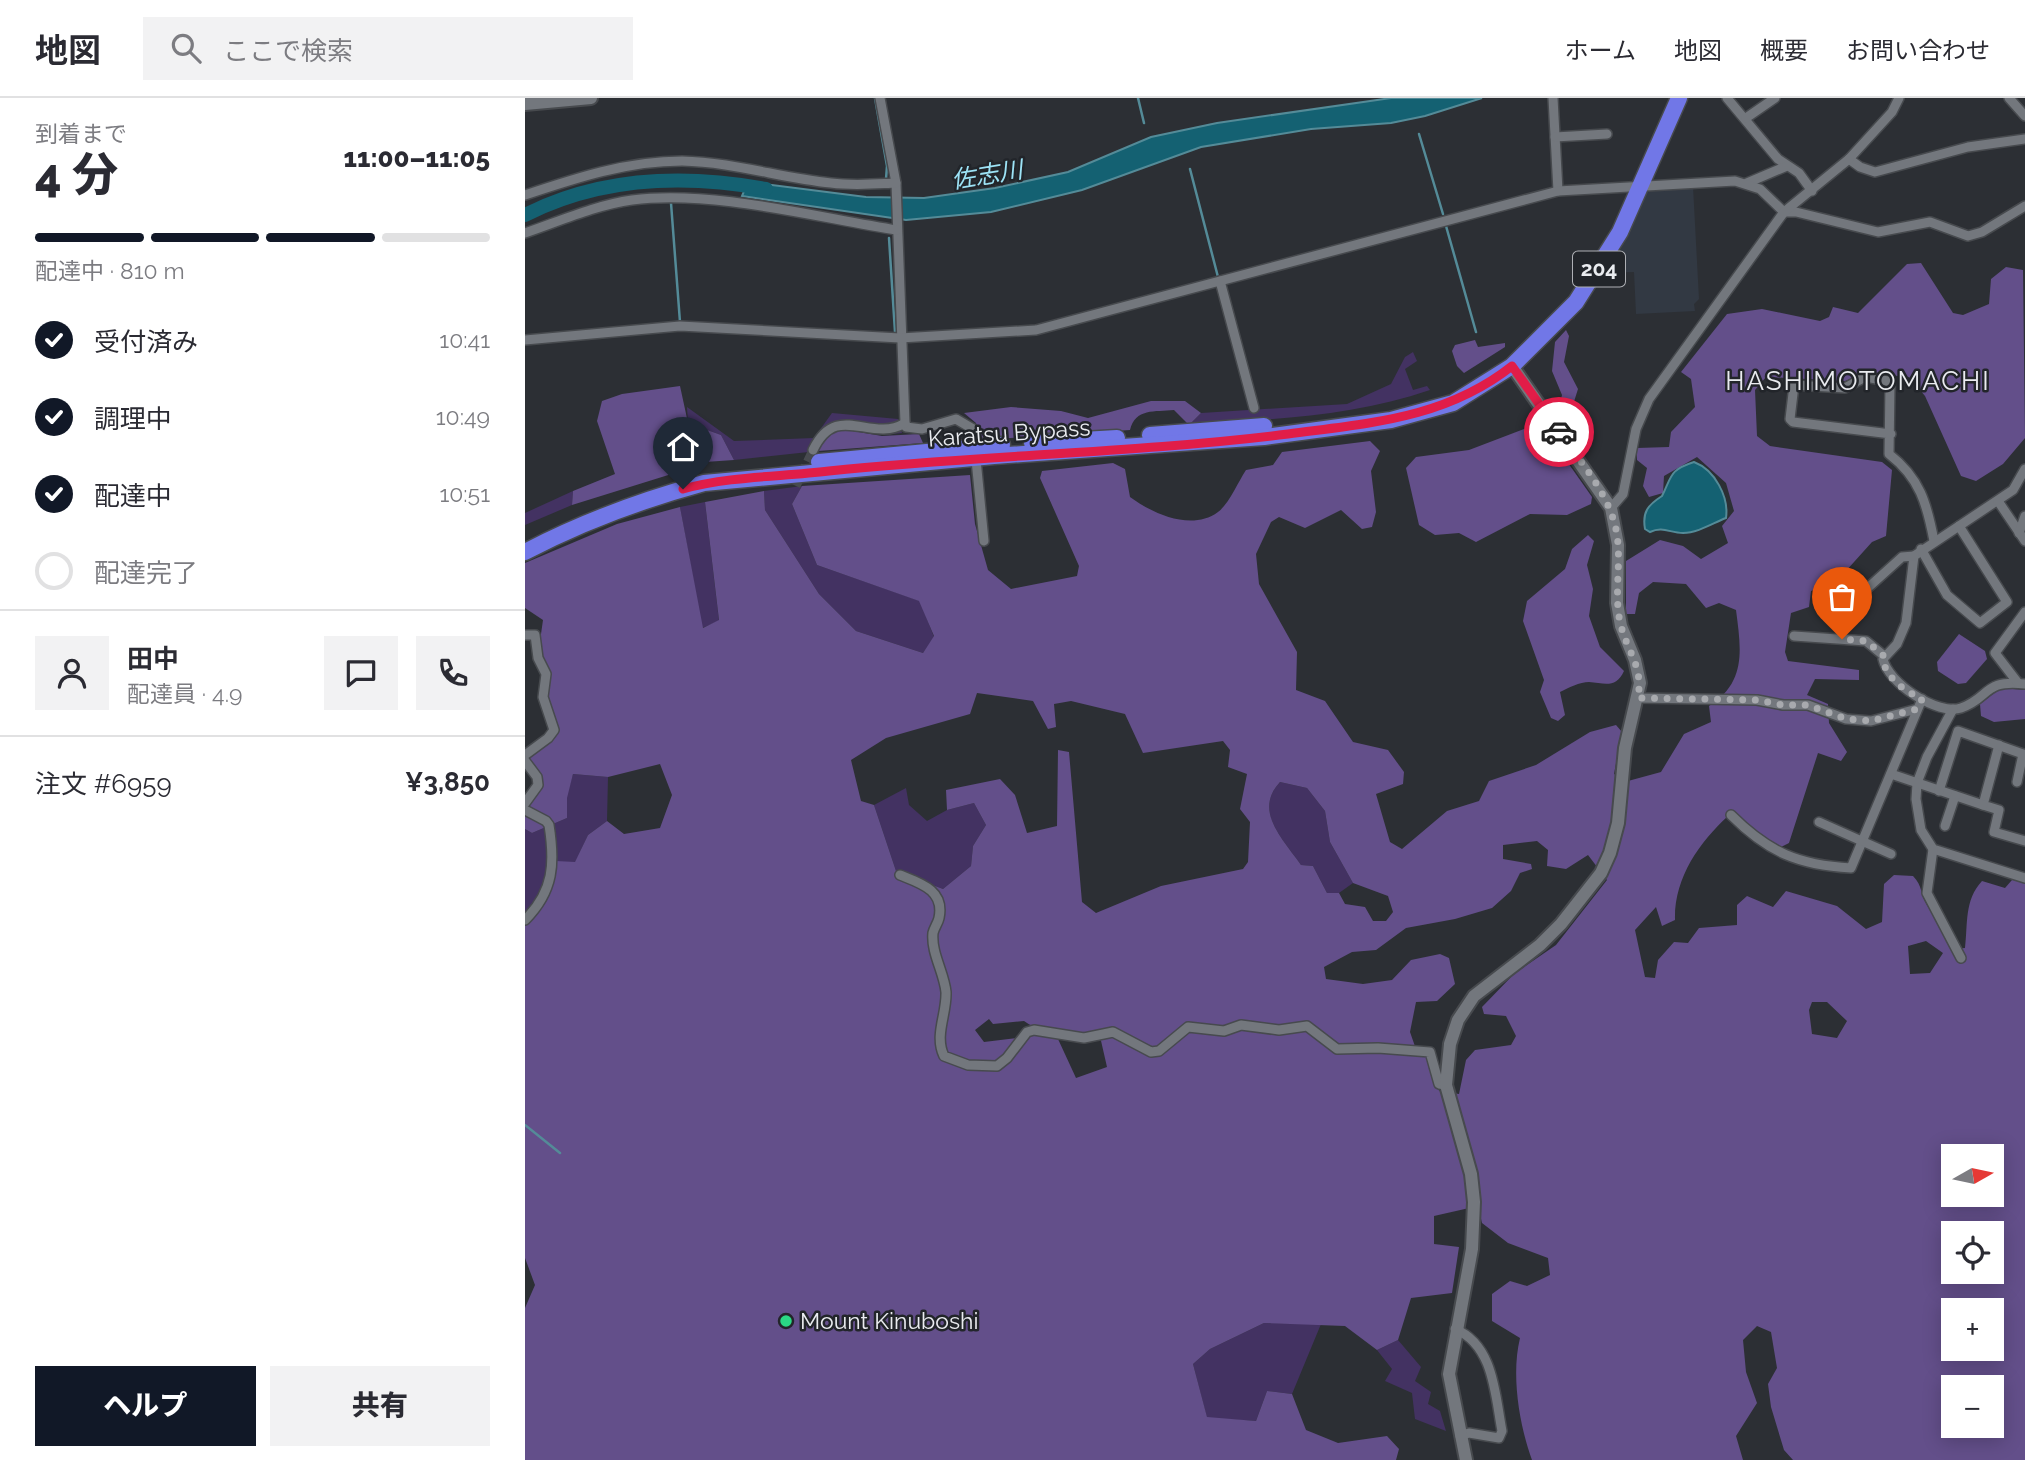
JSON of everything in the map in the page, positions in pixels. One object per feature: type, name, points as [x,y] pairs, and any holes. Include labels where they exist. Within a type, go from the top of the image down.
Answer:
[{"type":"highway","name":"Karatsu Bypass","points":[[525,540],[623,498],[698,474],[864,456],[1209,442],[1328,429],[1421,413],[1453,403],[1512,366],[1560,322],[1593,279],[1620,232],[1679,98]]},
{"type":"highway","name":"Karatsu Bypass","points":[[525,552],[579,525],[661,495],[704,483],[976,453]]},
{"type":"street","points":[[525,104],[591,98]]},
{"type":"street","points":[[880,98],[896,183],[905,423],[906,427],[922,429],[956,419],[973,429],[984,541]]},
{"type":"street","points":[[1553,98],[1558,191]]},
{"type":"street","points":[[1727,98],[1787,166],[1799,173],[1812,191]]},
{"type":"street","points":[[1746,118],[1775,98]]},
{"type":"street","points":[[1611,508],[1623,494],[1636,429],[1649,399],[1784,212],[1849,159],[1892,112],[1899,98]]},
{"type":"street","points":[[2009,98],[2023,110]]},
{"type":"street","points":[[1555,137],[1607,134]]},
{"type":"street","points":[[1849,159],[1860,167],[1875,172],[1968,147],[2025,139]]},
{"type":"street","points":[[525,195],[602,171],[655,162],[722,164],[829,183],[863,186],[896,183]]},
{"type":"street","points":[[525,340],[680,326],[900,338],[1036,330],[1558,191],[1640,185],[1747,183],[1787,166]]},
{"type":"street","points":[[1747,183],[1760,189],[1784,212],[1796,212],[1878,232],[1930,222],[1968,236],[1982,232],[2025,206]]},
{"type":"street","points":[[525,233],[618,204],[663,198],[705,199],[897,230]]},
{"type":"street","points":[[1220,281],[1254,408]]},
{"type":"street","points":[[1466,1460],[1449,1374],[1455,1329],[1472,1249],[1474,1202],[1471,1174],[1446,1085],[1450,1044],[1458,1020],[1474,996],[1540,945],[1601,873],[1618,823],[1627,722],[1638,698],[1639,672],[1621,626],[1618,603],[1618,545],[1611,508],[1512,366]]},
{"type":"street","points":[[1891,435],[1793,422],[1790,419],[1794,385],[1846,387],[1865,377],[1888,381],[1891,435],[1889,454],[1905,466],[1923,493],[1934,541]]},
{"type":"street","points":[[813,450],[819,437],[831,427],[848,424],[882,430],[894,429],[905,423]]},
{"type":"street","points":[[1851,603],[1902,557],[1917,552],[2013,491],[2025,469]]},
{"type":"street","points":[[1998,502],[2022,537]]},
{"type":"street","points":[[2022,537],[2025,516]]},
{"type":"street","points":[[1917,552],[1947,595],[1980,623],[2007,602],[1959,526]]},
{"type":"street","points":[[1917,552],[1906,623],[1896,644],[1883,655],[1883,663],[1894,680],[1922,699],[1953,709],[1962,708],[1997,684],[2022,683]]},
{"type":"street","points":[[2022,683],[1995,653],[2025,612]]},
{"type":"street","points":[[525,635],[535,635],[537,640],[538,658],[546,674],[543,697],[554,730],[525,758],[537,777],[538,785],[525,803]]},
{"type":"street","points":[[1794,636],[1866,641],[1883,655]]},
{"type":"street","points":[[1638,698],[1757,700],[1783,705],[1808,705],[1846,719],[1871,721],[1917,709]]},
{"type":"street","points":[[1731,815],[1763,841],[1805,864],[1851,868],[1922,699]]},
{"type":"street","points":[[1953,709],[1927,757],[1917,783],[1916,799],[1921,830],[1933,849],[1927,893],[1961,958]]},
{"type":"street","points":[[1939,791],[1958,731],[2023,754],[2017,782]]},
{"type":"street","points":[[1983,805],[1999,746]]},
{"type":"street","points":[[1891,774],[1999,810],[1994,832],[2025,841]]},
{"type":"street","points":[[1945,826],[1955,796]]},
{"type":"street","points":[[525,810],[549,825],[555,862],[547,888],[535,910],[525,920]]},
{"type":"street","points":[[1819,822],[1891,854]]},
{"type":"street","points":[[1933,849],[2025,877]]},
{"type":"street","points":[[900,875],[930,887],[937,897],[940,917],[933,933],[935,951],[944,974],[946,995],[940,1035],[941,1049],[944,1056],[959,1063],[997,1066],[1007,1058],[1020,1037],[1034,1030],[1084,1038],[1113,1031],[1151,1052],[1159,1051],[1188,1027],[1224,1031],[1241,1025],[1279,1030],[1307,1026],[1337,1049],[1378,1048],[1430,1052],[1439,1084],[1446,1085]]},
{"type":"street","points":[[1455,1329],[1463,1333],[1486,1358],[1502,1431],[1499,1438],[1469,1433],[1460,1436]]},
{"type":"shaded area","points":[[1693,186],[1699,299],[1694,304],[1695,311],[1636,314],[1634,272],[1609,273],[1649,188]]},
{"type":"shaded area","points":[[1921,263],[1953,313],[1963,315],[1989,304],[1991,279],[2006,267],[2023,270],[2025,438],[2003,464],[1976,481],[1961,476],[1925,396],[1909,377],[1866,373],[1845,381],[1766,377],[1755,390],[1757,436],[1770,446],[1882,462],[1892,470],[1886,536],[1872,542],[1836,582],[1811,591],[1809,607],[1791,613],[1785,652],[1788,661],[1859,670],[1859,680],[1815,679],[1807,695],[1828,704],[1829,723],[1847,752],[1841,761],[1818,753],[1789,843],[1779,848],[1728,816],[1707,838],[1690,862],[1679,890],[1675,920],[1662,926],[1656,907],[1635,930],[1645,977],[1655,978],[1658,960],[1674,942],[1688,943],[1699,928],[1737,925],[1737,905],[1747,896],[1773,907],[1786,891],[1837,906],[1866,929],[1882,922],[1884,884],[1894,875],[1913,876],[1954,949],[1965,948],[1972,896],[1982,881],[2005,888],[2012,880],[2025,881],[2025,1460],[1793,1460],[1784,1450],[1771,1407],[1768,1384],[1777,1368],[1771,1332],[1757,1326],[1743,1340],[1746,1372],[1757,1403],[1736,1436],[1743,1460],[1532,1460],[1523,1431],[1516,1383],[1520,1338],[1492,1321],[1492,1294],[1510,1281],[1527,1286],[1550,1275],[1548,1258],[1508,1243],[1482,1223],[1478,1206],[1434,1216],[1434,1244],[1459,1247],[1452,1293],[1411,1298],[1398,1340],[1377,1350],[1345,1326],[1264,1323],[1210,1349],[1193,1364],[1207,1417],[1256,1421],[1267,1391],[1292,1394],[1306,1430],[1338,1443],[1387,1436],[1399,1449],[1396,1460],[525,1460],[525,1308],[535,1285],[525,1258],[525,916],[541,908],[556,861],[575,862],[588,835],[607,821],[624,834],[660,828],[672,795],[660,764],[608,777],[573,774],[567,798],[567,818],[532,833],[525,829],[525,803],[540,782],[528,764],[531,751],[548,730],[540,698],[545,673],[538,655],[543,620],[525,608],[525,563],[617,524],[680,507],[703,628],[719,620],[705,502],[764,491],[765,510],[819,594],[856,631],[923,653],[934,636],[919,601],[817,565],[792,504],[802,486],[970,475],[975,524],[988,570],[1011,589],[1077,576],[1079,566],[1040,478],[1042,471],[1113,463],[1125,469],[1130,497],[1160,514],[1196,520],[1207,518],[1222,508],[1246,470],[1273,465],[1282,452],[1370,441],[1380,451],[1371,471],[1376,512],[1372,527],[1362,529],[1341,510],[1305,528],[1279,517],[1271,522],[1256,554],[1259,584],[1297,652],[1296,690],[1325,701],[1353,742],[1388,750],[1404,772],[1403,784],[1376,794],[1390,842],[1402,849],[1447,811],[1479,801],[1489,781],[1536,765],[1590,732],[1616,725],[1622,732],[1614,774],[1628,781],[1661,772],[1684,734],[1711,722],[1709,706],[1730,686],[1739,664],[1736,610],[1719,603],[1706,608],[1686,584],[1653,582],[1639,593],[1635,614],[1626,614],[1626,561],[1660,540],[1683,546],[1701,559],[1728,543],[1722,526],[1734,511],[1726,483],[1697,457],[1664,476],[1663,493],[1649,497],[1643,486],[1647,468],[1637,460],[1637,448],[1669,447],[1671,432],[1695,407],[1691,379],[1681,372],[1727,314],[1762,309],[1820,321],[1829,317],[1833,307],[1858,313],[1907,264]],"holes":[[[977,693],[1033,701],[1048,729],[1056,727],[1054,704],[1071,701],[1125,714],[1143,753],[1223,741],[1230,750],[1228,767],[1247,774],[1240,809],[1250,822],[1248,862],[1243,869],[1161,886],[1096,913],[1082,902],[1069,752],[1058,750],[1057,826],[1027,833],[1015,795],[1000,779],[946,790],[947,810],[974,803],[986,825],[973,846],[971,866],[943,889],[896,871],[874,805],[861,801],[851,760],[886,738],[970,714]],[[1280,782],[1307,788],[1325,811],[1330,842],[1353,883],[1388,896],[1393,912],[1386,921],[1373,921],[1365,907],[1345,904],[1339,893],[1327,893],[1313,866],[1301,865],[1274,825],[1269,804],[1272,793]],[[1537,841],[1548,850],[1547,866],[1566,869],[1588,855],[1607,880],[1556,945],[1514,974],[1482,1007],[1484,1014],[1506,1016],[1516,1036],[1511,1045],[1475,1050],[1466,1060],[1459,1094],[1439,1091],[1435,1058],[1418,1055],[1410,1032],[1416,1002],[1437,1001],[1455,984],[1449,958],[1440,954],[1411,960],[1392,980],[1363,984],[1326,979],[1324,967],[1352,952],[1376,950],[1406,928],[1455,919],[1492,908],[1511,891],[1520,873],[1532,869],[1531,864],[1503,859],[1503,845]],[[1926,941],[1943,953],[1930,973],[1910,974],[1908,946]],[[1812,1002],[1827,1002],[1847,1021],[1837,1038],[1812,1034],[1809,1010]],[[989,1019],[993,1024],[1024,1021],[1040,1029],[1060,1033],[1099,1032],[1107,1067],[1076,1078],[1058,1039],[1023,1032],[1017,1038],[984,1042],[975,1030]]]},
{"type":"shaded area","points":[[1566,330],[1569,336],[1564,362],[1578,389],[1572,408],[1584,436],[1583,448],[1557,415],[1562,395],[1552,371],[1555,342]]},
{"type":"shaded area","points":[[1475,340],[1478,347],[1505,343],[1505,347],[1464,373],[1457,366],[1452,351],[1455,345]]},
{"type":"shaded area","points":[[1413,352],[1417,361],[1405,369],[1413,390],[1427,386],[1430,390],[1341,411],[1189,425],[1201,413],[1347,404],[1391,384],[1405,357]]},
{"type":"shaded area","points":[[680,386],[688,423],[721,435],[734,460],[705,462],[698,447],[685,435],[671,440],[678,472],[572,505],[573,491],[615,474],[597,421],[602,401],[622,394]]},
{"type":"shaded area","points":[[1151,401],[1185,401],[1201,413],[1189,425],[1174,410],[1160,411],[1147,412],[1136,418],[1130,430],[981,440],[976,423],[964,413],[1011,407],[1061,411],[1088,418]]},
{"type":"shaded area","points":[[687,407],[734,441],[814,438],[832,413],[898,419],[902,433],[844,430],[826,440],[818,451],[734,460],[721,435],[688,423]]},
{"type":"shaded area","points":[[1540,423],[1592,497],[1591,504],[1567,515],[1530,514],[1476,542],[1459,533],[1435,535],[1419,525],[1406,468],[1416,457],[1469,450]]},
{"type":"shaded area","points":[[841,429],[882,436],[919,434],[923,443],[818,451],[827,435]]},
{"type":"shaded area","points":[[685,434],[698,447],[705,462],[678,472],[671,440]]},
{"type":"shaded area","points":[[802,486],[792,504],[817,565],[920,601],[934,637],[923,653],[856,631],[819,594],[765,510],[764,491]]},
{"type":"shaded area","points":[[573,491],[572,505],[525,525],[525,513]]},
{"type":"shaded area","points":[[705,502],[719,621],[702,628],[680,507]]},
{"type":"shaded area","points":[[1588,535],[1594,541],[1587,565],[1593,589],[1589,616],[1600,647],[1624,671],[1613,683],[1585,682],[1560,692],[1565,715],[1558,721],[1551,718],[1540,692],[1544,680],[1523,621],[1527,601],[1565,569],[1572,549]]},
{"type":"shaded area","points":[[1959,634],[1985,651],[1987,659],[1966,683],[1958,684],[1938,671],[1937,662]]},
{"type":"shaded area","points":[[2001,688],[2025,690],[2025,719],[1994,722],[1981,716],[1980,704]]},
{"type":"shaded area","points":[[573,774],[608,777],[607,821],[588,835],[575,863],[540,908],[525,916],[525,829],[532,833],[567,818],[566,798]]},
{"type":"shaded area","points":[[1280,782],[1307,788],[1325,811],[1330,842],[1353,883],[1339,893],[1327,893],[1313,866],[1301,865],[1279,835],[1270,814],[1269,804],[1272,793]]},
{"type":"shaded area","points":[[906,788],[909,805],[927,821],[947,810],[974,803],[986,825],[973,846],[971,866],[943,889],[896,871],[874,805]]},
{"type":"shaded area","points":[[1264,1323],[1321,1324],[1292,1394],[1267,1391],[1256,1421],[1207,1418],[1193,1364],[1210,1349]]},
{"type":"shaded area","points":[[1398,1340],[1421,1367],[1415,1381],[1431,1392],[1428,1404],[1440,1411],[1446,1431],[1415,1419],[1412,1393],[1385,1381],[1392,1369],[1377,1350]]},
{"type":"water","points":[[1391,98],[1482,98],[1425,116],[1391,123],[1311,129],[1201,147],[1082,190],[991,212],[906,220],[742,196],[748,182],[866,197],[924,198],[995,188],[1068,172],[1151,137],[1217,123]]},
{"type":"water","points":[[1694,462],[1708,471],[1719,485],[1725,502],[1726,518],[1689,533],[1663,530],[1650,532],[1645,529],[1644,518],[1647,510],[1662,496],[1672,475]]},
{"type":"waterway","points":[[875,98],[887,166],[886,179]]},
{"type":"waterway","points":[[1138,98],[1144,123]]},
{"type":"waterway","points":[[1419,134],[1443,214]]},
{"type":"waterway","points":[[1190,169],[1218,277]]},
{"type":"waterway","name":"佐志川","points":[[525,215],[583,193],[643,182],[704,181],[766,189]]},
{"type":"waterway","points":[[671,203],[680,322]]},
{"type":"waterway","points":[[1446,226],[1476,332]]},
{"type":"waterway","points":[[889,238],[895,332]]},
{"type":"waterway","points":[[525,1125],[560,1153]]},
{"type":"tunnel","points":[[796,486],[813,450]]},
{"type":"way so far","points":[[1559,432],[1601,490],[1616,524],[1618,603],[1621,626],[1639,672],[1638,698],[1757,700],[1783,705],[1808,705],[1846,719],[1871,721],[1917,709],[1922,699],[1894,680],[1883,663],[1883,655],[1866,641],[1842,639]]},
{"type":"place","name":"Mount Kinuboshi","points":[[786,1321]]},
{"type":"district","name":"HASHIMOTOMACHI","points":[[1858,381]]},
{"type":"route","points":[[683,489],[704,483],[747,478],[994,456],[1265,437],[1391,420],[1453,403],[1512,366],[1559,432]]}]
